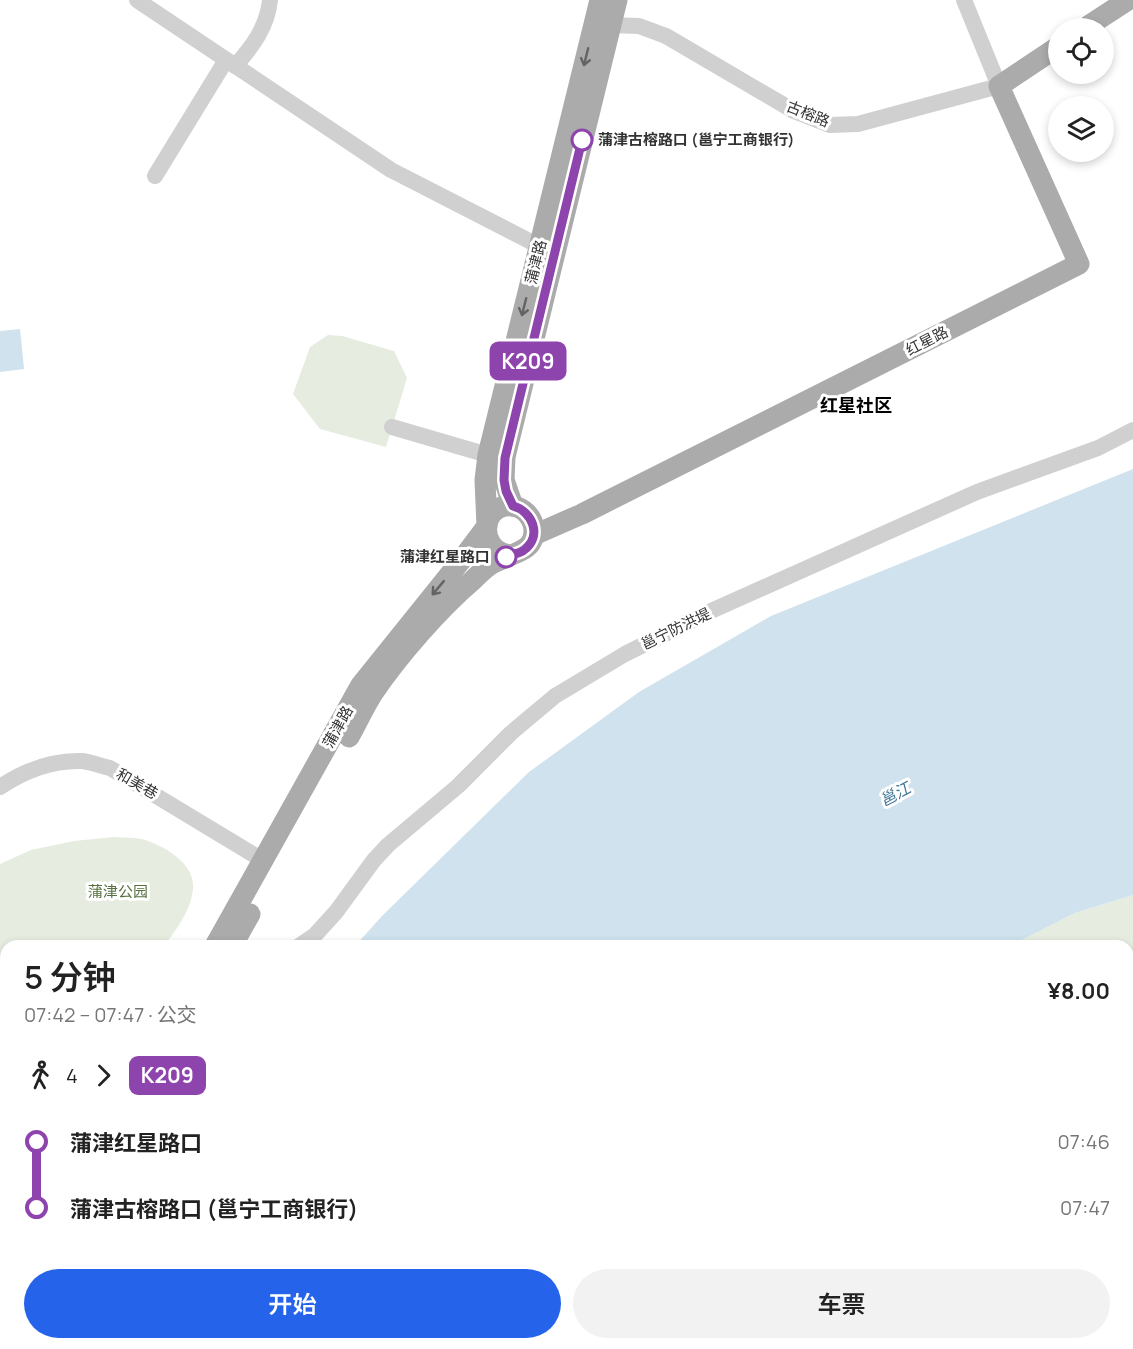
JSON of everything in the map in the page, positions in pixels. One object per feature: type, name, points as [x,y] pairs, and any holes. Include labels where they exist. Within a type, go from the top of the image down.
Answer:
[{"type":"main road","name":"蒲津路","points":[[510,555],[503,554],[492,546],[488,539],[485,480],[488,454],[600,0]]},
{"type":"main road","name":"蒲津路","points":[[235,940],[373,694],[447,604],[489,566],[525,549],[531,543],[534,535],[532,519],[527,513],[513,506],[506,491],[505,458],[617,0]]},
{"type":"main road","points":[[1100,18],[1128,0]]},
{"type":"main road","points":[[999,86],[1048,53]]},
{"type":"main road","name":"红星路","points":[[534,535],[603,503],[1079,264],[999,86]]},
{"type":"main road","name":"蒲津路","points":[[218,940],[361,685],[463,558],[487,526],[493,513],[513,506]]},
{"type":"street","points":[[137,0],[391,171],[539,246]]},
{"type":"street","points":[[155,176],[231,63],[253,46],[268,17],[270,0]]},
{"type":"street","points":[[964,0],[999,86]]},
{"type":"street","name":"古榕路","points":[[610,25],[639,26],[666,36],[794,111],[830,125],[858,124],[999,86]]},
{"type":"street","points":[[392,427],[488,454]]},
{"type":"street","name":"邕宁防洪堤","points":[[308,940],[336,912],[374,860],[388,845],[458,786],[511,733],[555,696],[626,654],[711,611],[977,492],[1098,448],[1133,430]]},
{"type":"street","name":"和美巷","points":[[0,787],[19,775],[50,764],[82,761],[110,768],[264,861]]},
{"type":"green space","points":[[328,335],[342,336],[394,351],[407,378],[386,447],[320,429],[293,394],[310,347]]},
{"type":"green space","name":"蒲津公园","points":[[114,837],[139,838],[168,851],[183,863],[192,879],[192,896],[187,911],[168,940],[0,940],[0,864],[31,850],[74,841]]},
{"type":"green space","points":[[1133,895],[1133,940],[1022,940],[1075,913]]},
{"type":"water","points":[[20,329],[24,369],[0,372],[0,331]]},
{"type":"water","name":"邕江","points":[[1133,469],[1133,895],[1075,913],[1022,940],[360,940],[529,772],[639,692],[771,616]]},
{"type":"bus line","name":"K209","points":[[506,557],[525,549],[531,543],[534,535],[532,519],[520,508],[513,506],[506,491],[505,458],[582,140]]},
{"type":"place","name":"蒲津古榕路口 (邕宁工商银行)","points":[[582,140]]},
{"type":"place","name":"蒲津红星路口","points":[[506,557]]},
{"type":"district","name":"红星社区","points":[[856,406]]}]
